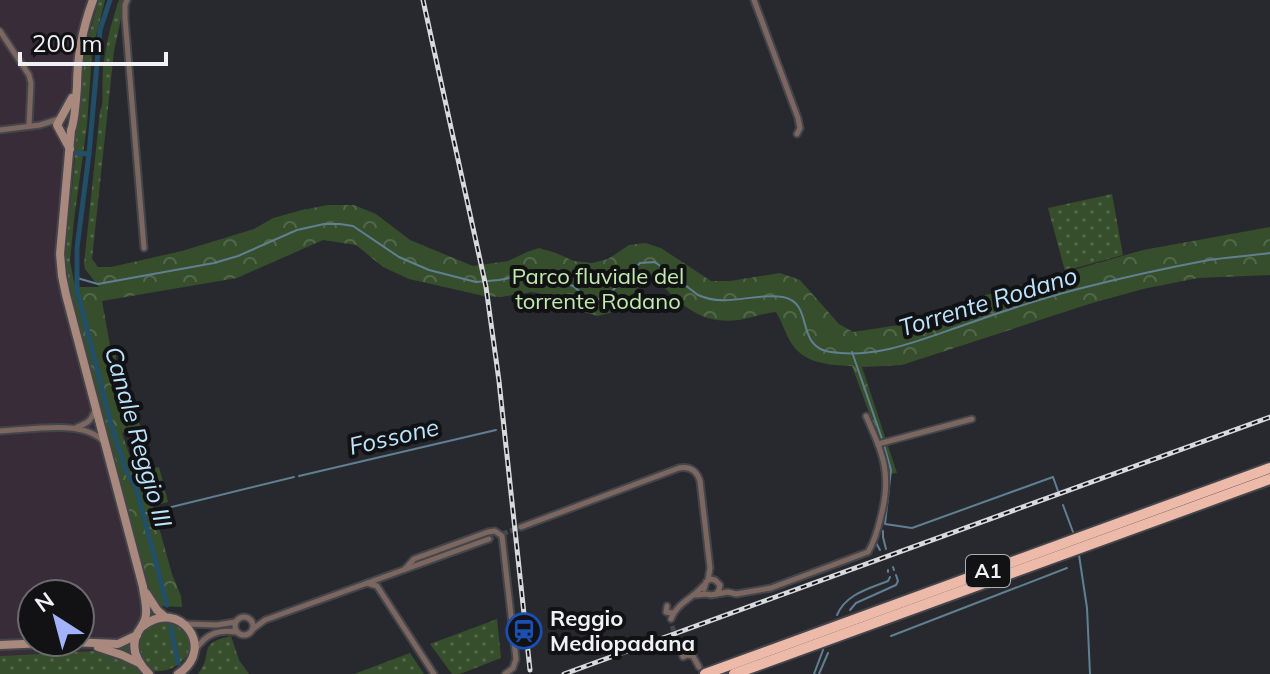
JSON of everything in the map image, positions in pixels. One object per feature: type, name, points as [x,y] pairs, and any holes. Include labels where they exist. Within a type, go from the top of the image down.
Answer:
[{"type":"highway","name":"A1","points":[[702,671],[1270,468]]},
{"type":"highway","name":"A1","points":[[734,674],[1270,479]]},
{"type":"street","points":[[67,128],[77,99],[83,32],[93,0]]},
{"type":"street","points":[[127,0],[125,18],[144,248]]},
{"type":"street","points":[[754,0],[798,118],[800,128],[797,134]]},
{"type":"street","points":[[0,31],[29,75],[29,126]]},
{"type":"street","points":[[67,128],[57,125],[76,88]]},
{"type":"street","points":[[40,125],[67,116],[70,149],[60,265],[95,409],[96,430]]},
{"type":"street","points":[[0,130],[40,125],[67,128]]},
{"type":"street","points":[[87,424],[95,409]]},
{"type":"street","points":[[696,595],[736,594],[771,588],[868,552],[876,536],[886,496],[885,466],[866,416]]},
{"type":"street","points":[[878,444],[972,419]]},
{"type":"street","points":[[77,427],[94,424],[104,442],[143,587],[146,614],[143,626]]},
{"type":"street","points":[[0,431],[77,427],[96,430]]},
{"type":"street","points":[[521,527],[679,468],[689,468],[700,481],[710,568],[708,580],[696,595],[680,604],[671,614]]},
{"type":"street","points":[[404,570],[414,559],[488,532],[495,531],[502,536],[516,659],[513,668],[505,674]]},
{"type":"street","points":[[178,674],[189,665],[201,642],[212,633],[224,630],[246,635],[265,620],[489,539]]},
{"type":"street","points":[[710,568],[728,592]]},
{"type":"street","points":[[708,580],[718,582]]},
{"type":"street","points":[[716,594],[718,582]]},
{"type":"street","points":[[366,583],[377,586],[434,674]]},
{"type":"street","points":[[703,586],[706,594]]},
{"type":"street","points":[[143,587],[165,617]]},
{"type":"street","points":[[139,663],[134,650],[137,635],[151,620],[165,617],[184,624],[217,625],[236,622],[243,617],[265,620]]},
{"type":"street","points":[[249,618],[253,629]]},
{"type":"street","points":[[236,622],[237,632]]},
{"type":"street","points":[[184,624],[193,638],[194,651]]},
{"type":"street","points":[[96,643],[118,644],[137,635]]},
{"type":"street","points":[[679,645],[683,657],[693,656],[702,671]]},
{"type":"street","points":[[96,646],[139,663],[149,673]]},
{"type":"shaded area","points":[[0,0],[90,0],[75,55],[56,265],[104,459],[144,587],[160,608],[123,649],[96,651],[96,578],[16,578],[16,655],[0,656]]},
{"type":"green space","points":[[99,0],[105,0],[92,52],[87,125],[70,261],[75,287],[68,289],[64,265],[75,159],[73,140],[88,38]]},
{"type":"green space","points":[[119,0],[125,0],[114,51],[92,259],[84,264],[102,106],[103,68]]},
{"type":"green space","points":[[1112,194],[1123,255],[1065,271],[1048,208]]},
{"type":"green space","name":"Parco fluviale del torrente Rodano","points":[[328,205],[354,205],[376,214],[410,240],[473,266],[508,261],[539,248],[574,261],[592,263],[608,259],[629,245],[645,243],[661,248],[711,281],[780,273],[800,280],[839,324],[853,332],[919,322],[979,297],[1143,250],[1270,227],[1270,275],[1198,278],[1143,289],[902,365],[862,367],[897,473],[887,474],[880,443],[852,366],[809,359],[795,349],[776,312],[739,320],[714,320],[684,306],[652,278],[644,280],[626,303],[613,312],[598,316],[580,311],[557,297],[532,292],[501,297],[484,296],[409,279],[383,267],[356,245],[323,240],[237,278],[102,301],[110,345],[117,352],[115,363],[123,415],[137,420],[141,426],[122,433],[135,471],[159,467],[168,502],[153,506],[182,607],[159,606],[146,585],[68,289],[99,287],[85,269],[84,264],[92,259],[98,267],[111,267],[182,251],[254,229],[273,218]]},
{"type":"green space","points":[[497,619],[501,658],[460,674],[452,674],[430,644]]},
{"type":"green space","points":[[162,620],[180,626],[187,633],[190,648],[181,663],[164,671],[154,671],[144,663],[138,645],[141,633]]},
{"type":"green space","points":[[231,636],[239,660],[249,674],[198,674],[209,646]]},
{"type":"green space","points":[[131,641],[133,658],[129,658],[144,674],[0,674],[0,656],[96,658],[96,651],[114,650],[112,647]]},
{"type":"green space","points":[[410,653],[424,674],[354,674]]},
{"type":"waterway","name":"Canale Reggio III","points":[[110,0],[100,30],[77,248],[77,290],[111,424],[126,471],[136,487],[167,605]]},
{"type":"waterway","points":[[77,153],[89,154]]},
{"type":"waterway","name":"Torrente Rodano","points":[[77,278],[98,284],[214,263],[297,230],[340,224],[353,226],[399,257],[429,270],[476,282],[542,274],[573,286],[589,299],[600,299],[610,293],[640,263],[655,262],[698,295],[709,299],[772,296],[793,301],[799,307],[812,342],[820,348],[831,352],[866,353],[917,341],[1078,289],[1209,260],[1270,253]]},
{"type":"waterway","points":[[852,352],[882,439]]},
{"type":"waterway","name":"Fossone","points":[[299,476],[496,430]]},
{"type":"waterway","points":[[884,445],[891,470],[885,524],[912,528],[1053,477],[1058,491]]},
{"type":"waterway","name":"Fossone","points":[[143,514],[294,477]]},
{"type":"waterway","points":[[1063,505],[1073,532]]},
{"type":"waterway","points":[[883,531],[886,549]]},
{"type":"waterway","points":[[875,541],[880,550]]},
{"type":"waterway","points":[[1079,555],[1087,608],[1090,674]]},
{"type":"waterway","points":[[891,636],[1067,568]]},
{"type":"waterway","points":[[850,610],[856,603],[896,585],[896,575]]},
{"type":"waterway","points":[[837,615],[852,597],[888,581],[890,577]]},
{"type":"waterway","name":"Canale Reggio III","points":[[171,628],[178,663]]},
{"type":"waterway","points":[[814,674],[823,650]]},
{"type":"waterway","points":[[819,674],[828,653]]},
{"type":"tunnel","points":[[489,539],[521,527]]},
{"type":"tunnel","points":[[672,626],[679,645]]},
{"type":"railway","points":[[423,0],[486,287],[530,670]]},
{"type":"railway","points":[[564,674],[1270,417]]},
{"type":"place","name":"Reggio Mediopadana","points":[[524,631]]}]
